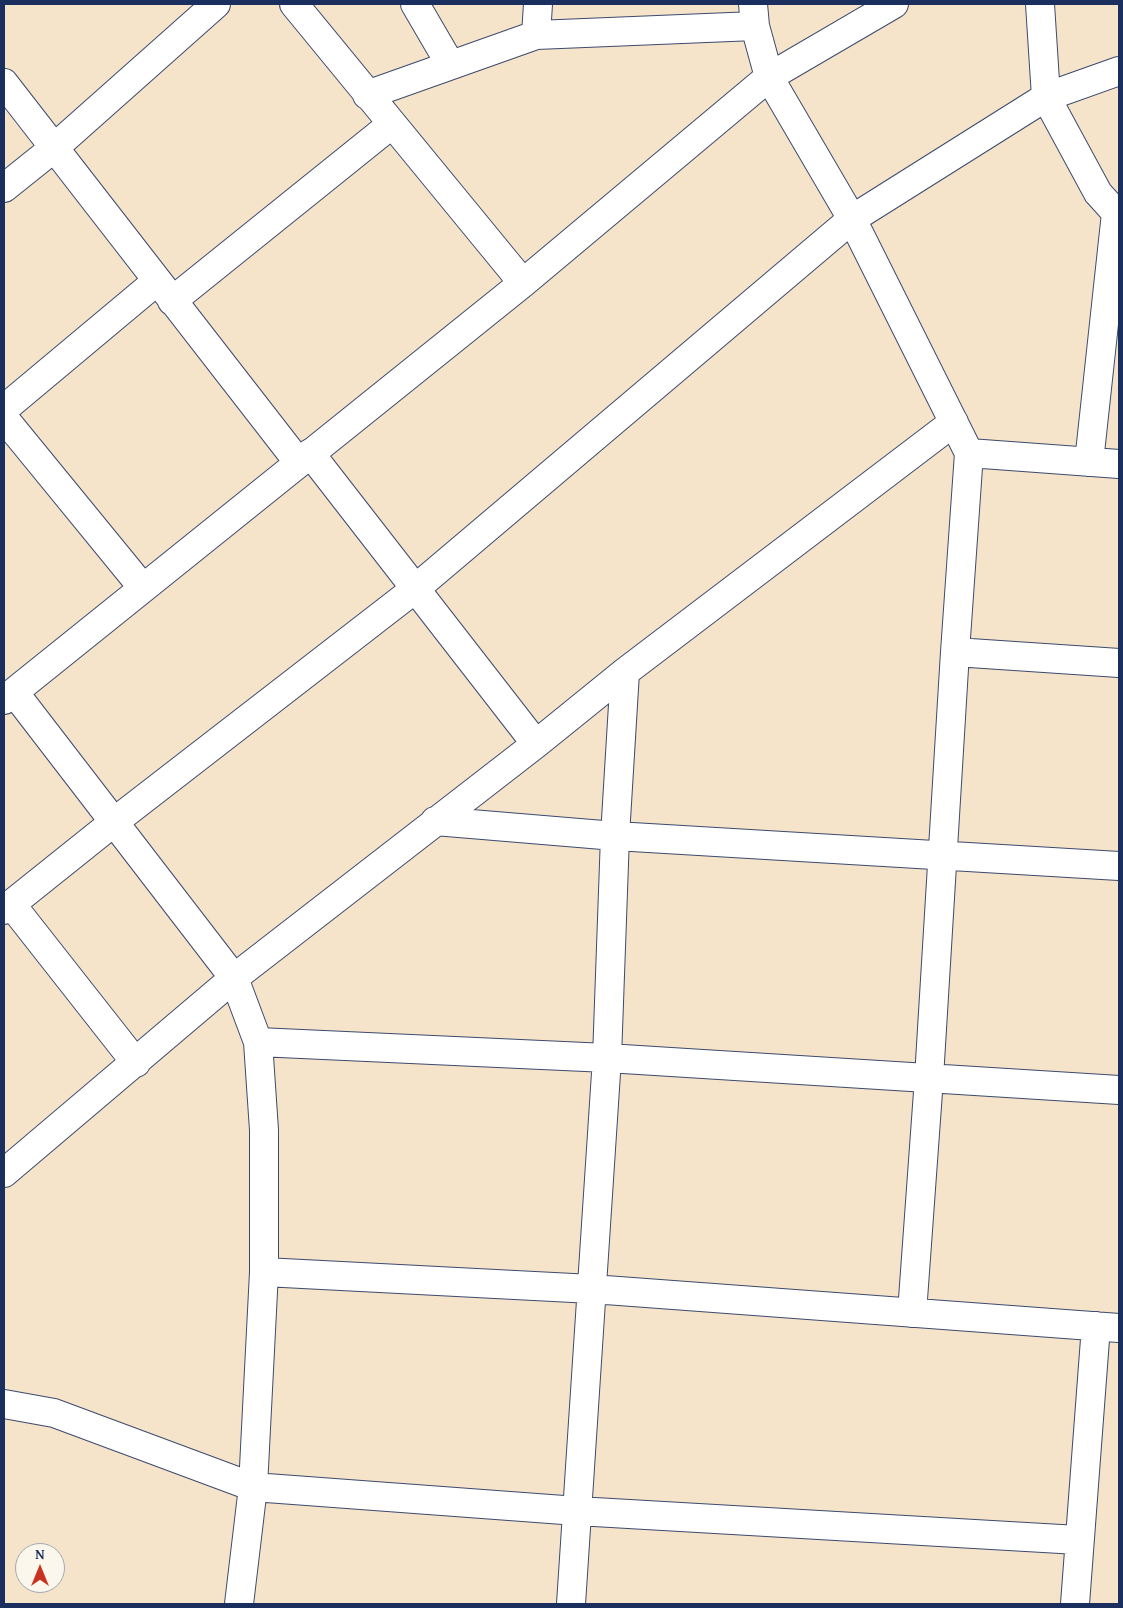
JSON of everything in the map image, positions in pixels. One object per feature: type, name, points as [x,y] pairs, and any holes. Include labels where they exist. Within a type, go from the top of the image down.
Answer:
[{"type":"street","points":[[4,188],[54,148],[216,4]]},
{"type":"street","points":[[294,4],[523,283]]},
{"type":"street","points":[[415,4],[450,64]]},
{"type":"street","points":[[536,35],[538,4]]},
{"type":"street","points":[[239,1604],[253,1487],[264,1272],[264,1130],[258,1042],[234,978],[114,822],[9,696],[523,283],[769,77],[894,4]]},
{"type":"street","points":[[1040,4],[1046,97],[1098,193],[1117,213],[1089,462]]},
{"type":"street","points":[[367,95],[536,35],[754,15],[769,77],[852,219],[969,453],[912,1313]]},
{"type":"street","points":[[136,1063],[7,907],[415,589],[852,219],[1046,97],[1119,71]]},
{"type":"street","points":[[4,83],[165,291],[415,589],[536,744]]},
{"type":"street","points":[[4,409],[392,124]]},
{"type":"street","points":[[4,418],[144,588]]},
{"type":"street","points":[[4,1173],[234,978],[536,744],[625,672],[954,422]]},
{"type":"street","points":[[969,453],[1119,464]]},
{"type":"street","points":[[955,652],[1119,663]]},
{"type":"street","points":[[571,1604],[607,1058],[625,672]]},
{"type":"street","points":[[435,821],[616,836],[943,854],[1119,866]]},
{"type":"street","points":[[258,1042],[607,1058],[1119,1090]]},
{"type":"street","points":[[264,1272],[592,1289],[1108,1327],[1078,1540],[1075,1604]]},
{"type":"street","points":[[4,1404],[54,1413],[253,1487],[577,1511],[1078,1540]]}]
